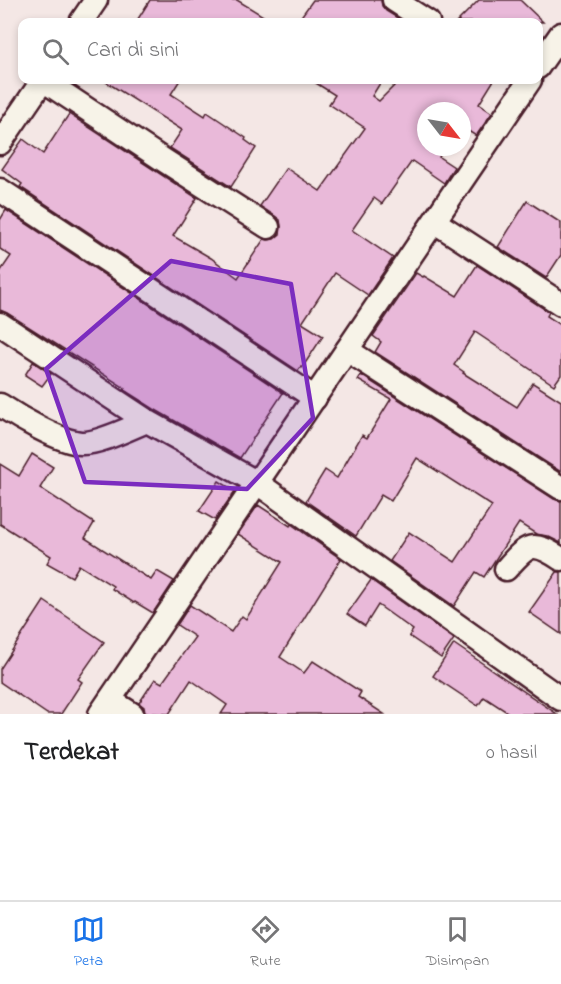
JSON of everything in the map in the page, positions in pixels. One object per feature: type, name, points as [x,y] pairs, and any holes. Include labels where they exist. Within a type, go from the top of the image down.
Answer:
[{"type":"street","points":[[84,18],[96,0]]},
{"type":"street","points":[[394,0],[422,18]]},
{"type":"street","points":[[543,60],[561,34]]},
{"type":"street","points":[[0,143],[40,84]]},
{"type":"street","points":[[49,84],[268,227]]},
{"type":"street","points":[[132,714],[105,707],[435,222],[522,84]]},
{"type":"street","points":[[0,190],[315,398]]},
{"type":"street","points":[[435,222],[561,304]]},
{"type":"street","points":[[0,324],[147,421],[256,482],[561,699]]},
{"type":"street","points":[[347,350],[561,488]]},
{"type":"street","points":[[0,405],[61,438],[81,443],[102,439],[147,421]]},
{"type":"street","points":[[506,568],[521,551],[529,547],[538,547],[561,560]]},
{"type":"highlighted area","points":[[171,261],[291,284],[313,418],[247,489],[85,482],[46,369]]},
{"type":"building","points":[[150,0],[237,0],[266,18],[139,18]]},
{"type":"building","points":[[313,0],[381,0],[386,11],[397,18],[300,18]]},
{"type":"building","points":[[479,0],[520,0],[539,18],[461,18]]},
{"type":"building","points":[[109,84],[177,84],[171,94],[205,116],[207,112],[246,138],[245,140],[256,148],[231,187],[170,148],[182,130]]},
{"type":"building","points":[[317,84],[380,84],[372,96],[379,101],[396,84],[492,84],[479,104],[492,113],[476,136],[471,133],[471,102],[417,102],[417,156],[440,156],[454,167],[444,183],[412,161],[382,204],[374,198],[352,230],[393,258],[368,295],[335,273],[302,323],[323,336],[298,371],[20,187],[22,184],[2,169],[23,139],[43,154],[69,114],[197,198],[173,236],[211,258],[238,278],[264,239],[274,239],[280,234],[280,220],[260,206],[286,168],[320,191],[365,128],[329,104],[335,95]]},
{"type":"building","points":[[527,201],[561,223],[561,255],[546,278],[498,247]]},
{"type":"building","points":[[6,210],[283,393],[240,458],[154,409],[124,390],[125,388],[0,310],[0,272],[11,256],[0,249],[0,220]]},
{"type":"building","points":[[477,265],[549,312],[547,316],[561,325],[561,375],[554,385],[475,332],[454,365],[517,407],[533,383],[561,401],[561,472],[375,352],[381,342],[373,336],[416,273],[457,296]]},
{"type":"building","points":[[33,362],[51,374],[42,386],[25,375]]},
{"type":"building","points":[[361,375],[554,499],[561,501],[561,543],[547,536],[536,534],[519,523],[484,577],[476,572],[454,606],[390,561],[409,532],[455,562],[492,506],[417,458],[391,501],[381,495],[356,536],[306,501],[325,470],[337,478],[362,435],[367,438],[391,399],[358,380]]},
{"type":"building","points":[[32,454],[53,467],[40,488],[94,523],[85,538],[151,580],[157,571],[174,581],[153,613],[112,589],[113,586],[79,565],[72,577],[47,563],[51,556],[0,524],[0,464],[19,476]]},
{"type":"building","points":[[219,481],[235,491],[215,520],[199,511]]},
{"type":"building","points":[[258,505],[290,526],[291,524],[341,559],[280,657],[304,673],[313,661],[361,692],[358,697],[384,714],[221,714],[227,705],[191,680],[169,714],[145,713],[144,707],[139,703],[155,679],[162,683],[195,637],[177,625],[190,605],[231,632],[242,616],[246,619],[282,562],[238,534]]},
{"type":"building","points":[[557,572],[561,572],[561,634],[529,612]]},
{"type":"building","points":[[371,580],[454,639],[441,658],[409,636],[413,630],[378,605],[365,626],[347,614]]},
{"type":"building","points":[[44,601],[104,642],[78,679],[82,682],[61,714],[47,714],[0,682],[0,669]]},
{"type":"building","points":[[454,644],[557,714],[510,714],[484,697],[478,706],[433,676]]}]
